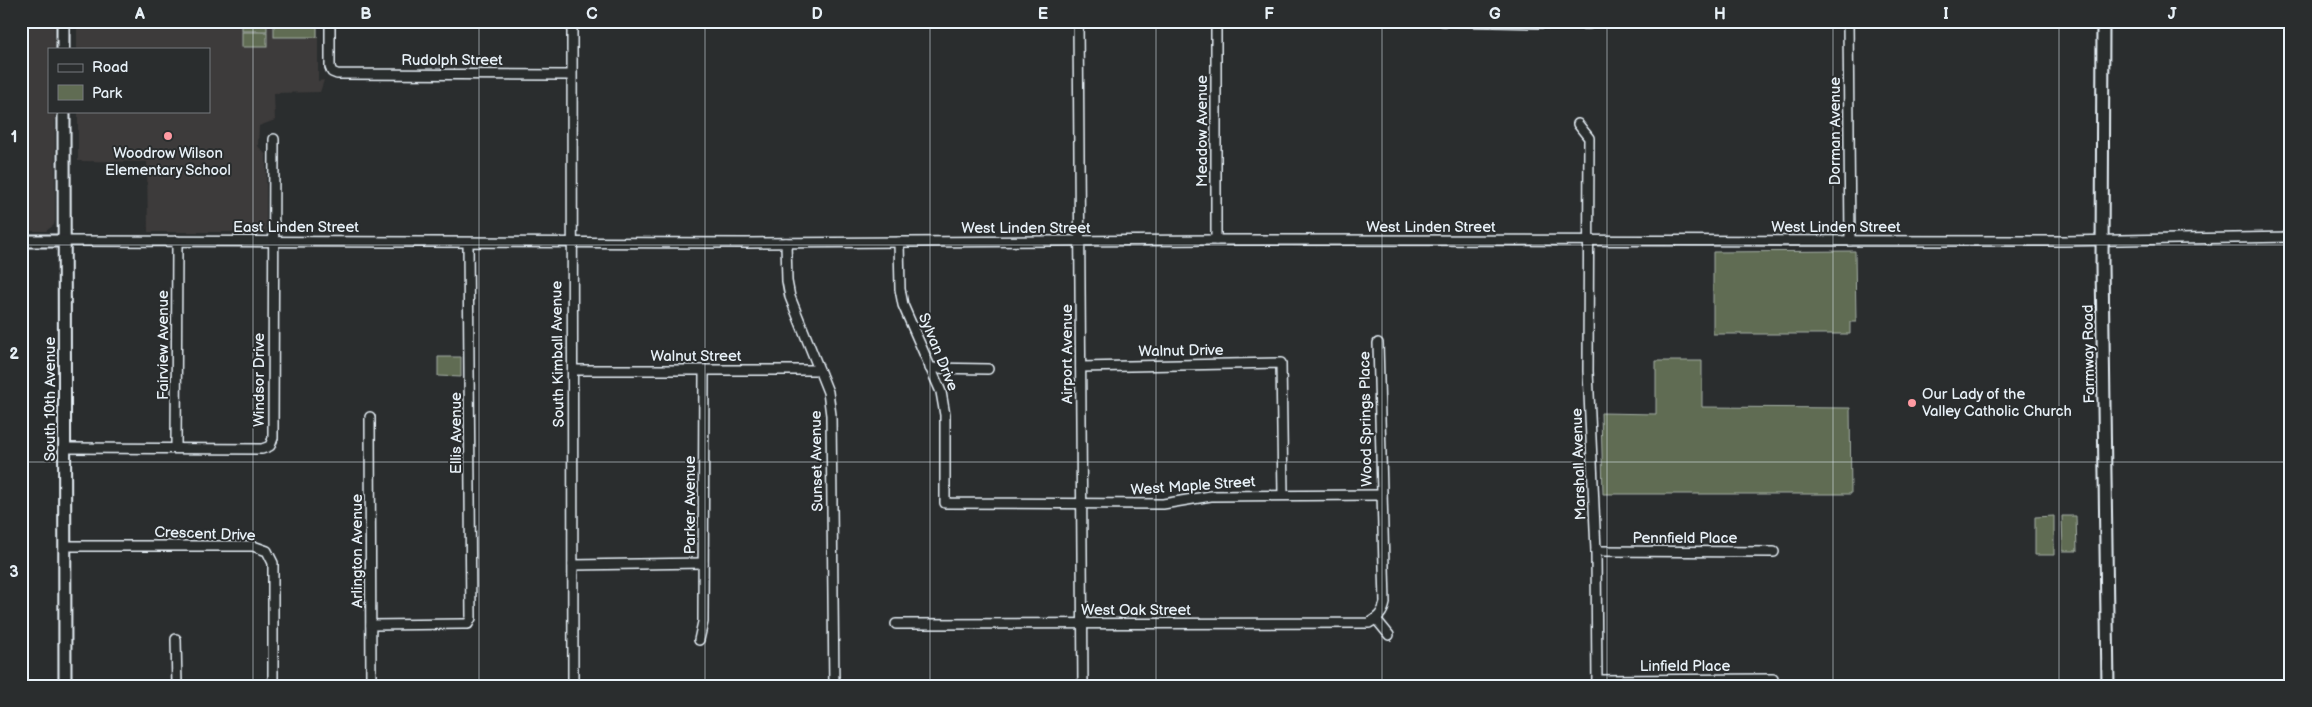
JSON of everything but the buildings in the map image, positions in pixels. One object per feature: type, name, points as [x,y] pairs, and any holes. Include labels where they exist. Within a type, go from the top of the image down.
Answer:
[{"type":"main road","points":[[62,21],[63,48]]},
{"type":"main road","name":"Farmway Road","points":[[2103,21],[2102,241],[2108,686]]},
{"type":"main road","name":"South 10th Avenue","points":[[64,112],[65,686]]},
{"type":"main road","name":"East Linden Street","points":[[21,241],[65,241]]},
{"type":"street","name":"Rudolph Street","points":[[330,21],[332,72],[572,75]]},
{"type":"street","name":"South Kimball Avenue","points":[[572,21],[573,686]]},
{"type":"street","name":"Airport Avenue","points":[[1078,21],[1083,686]]},
{"type":"street","name":"Meadow Avenue","points":[[1216,21],[1216,240]]},
{"type":"street","points":[[1443,21],[1589,24]]},
{"type":"street","name":"Dorman Avenue","points":[[1848,21],[1850,241]]},
{"type":"street","name":"Marshall Avenue","points":[[1578,124],[1589,138],[1588,371],[1596,552],[1597,683]]},
{"type":"street","name":"Windsor Drive","points":[[65,448],[262,449],[270,446],[273,438],[274,139]]},
{"type":"street","name":"West Linden Street","points":[[571,243],[1216,240],[2102,241],[2291,237]]},
{"type":"street","name":"East Linden Street","points":[[65,241],[571,243]]},
{"type":"street","name":"Fairview Avenue","points":[[176,448],[177,242]]},
{"type":"street","name":"Sylvan Drive","points":[[899,242],[900,289],[904,305],[941,392],[945,416],[945,503]]},
{"type":"street","name":"Ellis Avenue","points":[[370,625],[468,624],[471,618],[468,243]]},
{"type":"street","name":"Sunset Avenue","points":[[786,243],[787,281],[790,297],[828,392],[831,415],[834,686]]},
{"type":"street","name":"Wood Springs Place","points":[[1376,619],[1381,614],[1385,604],[1378,343]]},
{"type":"street","name":"Walnut Drive","points":[[1081,366],[1281,363],[1283,495]]},
{"type":"street","points":[[930,368],[988,369]]},
{"type":"street","name":"Walnut Street","points":[[573,370],[820,370]]},
{"type":"street","name":"Parker Avenue","points":[[700,640],[703,622],[704,370]]},
{"type":"street","name":"Arlington Avenue","points":[[370,417],[371,686]]},
{"type":"street","name":"West Maple Street","points":[[945,503],[1163,504],[1211,496],[1382,495]]},
{"type":"street","name":"Crescent Drive","points":[[66,546],[253,546],[267,551],[273,563],[273,686]]},
{"type":"street","name":"Pennfield Place","points":[[1596,552],[1774,552]]},
{"type":"street","points":[[573,565],[703,563]]},
{"type":"street","points":[[1376,619],[1389,635]]},
{"type":"street","name":"West Oak Street","points":[[896,624],[1369,623],[1376,619]]},
{"type":"street","points":[[176,640],[177,686]]},
{"type":"street","name":"Linfield Place","points":[[1597,683],[1773,679]]},
{"type":"shaded area","points":[[21,21],[54,21],[55,48],[48,48],[48,112],[55,112],[55,221],[54,225],[46,231],[24,231],[23,150],[21,149]]},
{"type":"shaded area","name":"Woodrow Wilson Elementary School","points":[[77,21],[318,21],[318,81],[324,80],[320,92],[274,93],[275,120],[259,126],[258,146],[266,155],[266,232],[148,232],[147,162],[78,161],[78,112],[210,112],[210,48],[77,48]]},
{"type":"green space","points":[[242,21],[267,21],[267,31],[242,31]]},
{"type":"green space","points":[[274,21],[317,21],[317,37],[274,37]]},
{"type":"green space","points":[[242,32],[267,32],[267,47],[242,47]]},
{"type":"green space","points":[[1855,251],[1856,322],[1850,322],[1850,334],[1713,334],[1713,252]]},
{"type":"green space","points":[[438,357],[461,357],[461,377],[438,376]]},
{"type":"green space","points":[[1656,361],[1702,361],[1702,407],[1850,408],[1851,494],[1603,494],[1601,413],[1656,414]]},
{"type":"green space","points":[[2054,516],[2054,555],[2035,555],[2035,517]]},
{"type":"green space","points":[[2062,516],[2076,516],[2077,551],[2063,551]]},
{"type":"place","name":"Woodrow Wilson Elementary School","points":[[168,136]]},
{"type":"place","name":"Our Lady of the Valley Catholic Church","points":[[1912,403]]}]
